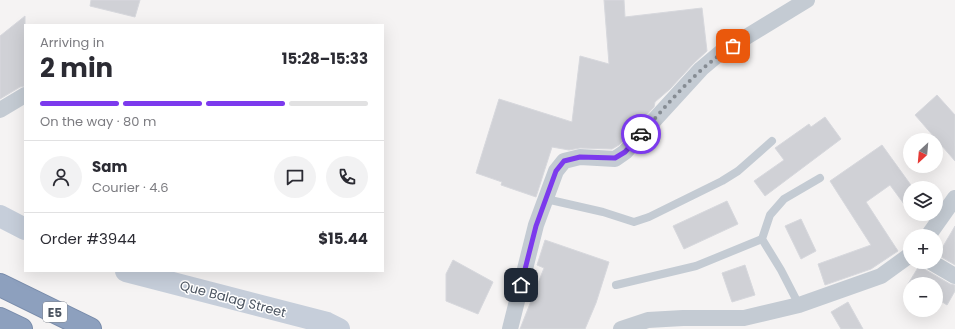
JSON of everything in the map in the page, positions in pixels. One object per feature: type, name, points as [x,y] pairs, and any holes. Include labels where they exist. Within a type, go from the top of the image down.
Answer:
[{"type":"highway","name":"E5","points":[[0,285],[90,329]]},
{"type":"highway","points":[[0,319],[21,329]]},
{"type":"street","points":[[510,329],[536,226],[556,171],[564,161],[580,157],[615,158],[625,152],[701,69],[720,53],[807,0]]},
{"type":"street","points":[[0,110],[24,96]]},
{"type":"street","points":[[933,229],[955,198]]},
{"type":"street","points":[[0,216],[24,228]]},
{"type":"street","points":[[621,329],[648,320],[683,318],[744,318],[799,305],[881,276],[903,260]]},
{"type":"street","points":[[943,269],[955,276]]},
{"type":"street","name":"Que Balag Street","points":[[134,272],[181,278],[327,323],[339,329]]},
{"type":"lane","points":[[546,199],[603,212],[634,222],[649,217],[722,181],[738,171],[772,141]]},
{"type":"lane","points":[[616,285],[696,266],[762,239],[770,215],[784,199],[820,178]]},
{"type":"lane","points":[[762,239],[781,270],[799,305]]},
{"type":"building","points":[[91,0],[140,0],[135,17],[90,6]]},
{"type":"building","points":[[604,0],[624,0],[625,17],[702,8],[707,51],[670,89],[655,102],[654,107],[619,145],[612,149],[580,148],[569,150],[552,147],[536,197],[501,185],[502,182],[476,173],[499,99],[572,122],[580,56],[609,64]]},
{"type":"building","points":[[25,16],[24,86],[0,99],[0,36]]},
{"type":"building","points":[[937,95],[955,115],[955,161],[943,147],[943,133],[931,133],[915,115]]},
{"type":"building","points":[[825,117],[841,139],[765,196],[754,181],[784,160],[775,148],[809,124],[811,127]]},
{"type":"building","points":[[882,145],[908,181],[903,181],[903,203],[890,185],[866,202],[898,251],[871,269],[825,285],[818,264],[871,245],[830,181]]},
{"type":"building","points":[[727,201],[738,224],[684,249],[673,226]]},
{"type":"building","points":[[801,219],[816,251],[801,259],[785,226]]},
{"type":"building","points":[[955,226],[955,265],[943,258],[943,246]]},
{"type":"building","points":[[545,240],[609,262],[596,303],[585,329],[520,329],[544,268],[537,265]]},
{"type":"building","points":[[453,260],[493,282],[478,314],[446,301],[446,274]]},
{"type":"building","points":[[745,265],[755,295],[732,302],[722,273]]},
{"type":"building","points":[[917,269],[924,269],[938,277],[912,277]]},
{"type":"building","points":[[943,280],[955,285],[955,291],[947,305],[943,302]]},
{"type":"building","points":[[848,302],[863,329],[841,329],[831,312]]},
{"type":"way so far","points":[[641,134],[701,69],[720,53],[733,46]]},
{"type":"route","points":[[521,285],[536,226],[556,171],[564,161],[580,157],[615,158],[625,152],[641,134]]}]
